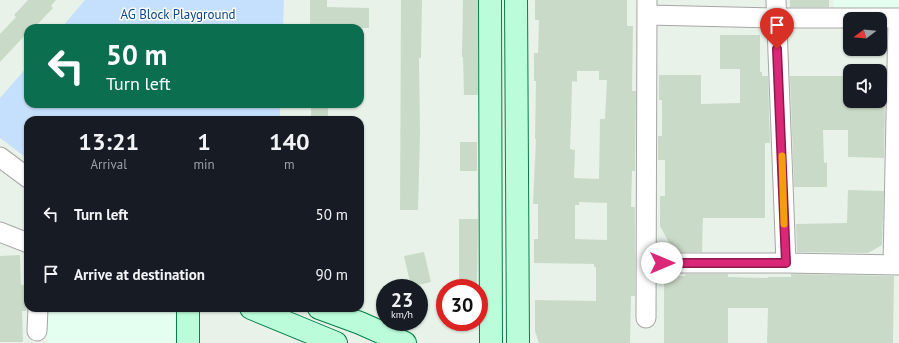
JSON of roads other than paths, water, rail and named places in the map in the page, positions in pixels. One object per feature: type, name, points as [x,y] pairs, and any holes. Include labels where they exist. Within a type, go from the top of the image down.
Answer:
[{"type":"main road","points":[[490,0],[491,343]]},
{"type":"main road","points":[[516,0],[518,343]]},
{"type":"main road","points":[[188,312],[188,343]]},
{"type":"main road","points":[[261,312],[336,343]]},
{"type":"main road","points":[[330,312],[360,323],[405,343]]},
{"type":"street","points":[[646,318],[648,8],[776,9],[899,18],[896,265],[647,263]]},
{"type":"street","points":[[776,9],[786,263]]},
{"type":"street","points":[[0,157],[24,175]]},
{"type":"street","points":[[0,232],[24,241]]},
{"type":"street","points":[[37,331],[38,312]]},
{"type":"park label","name":"AG Block Playground","points":[[178,14]]}]
